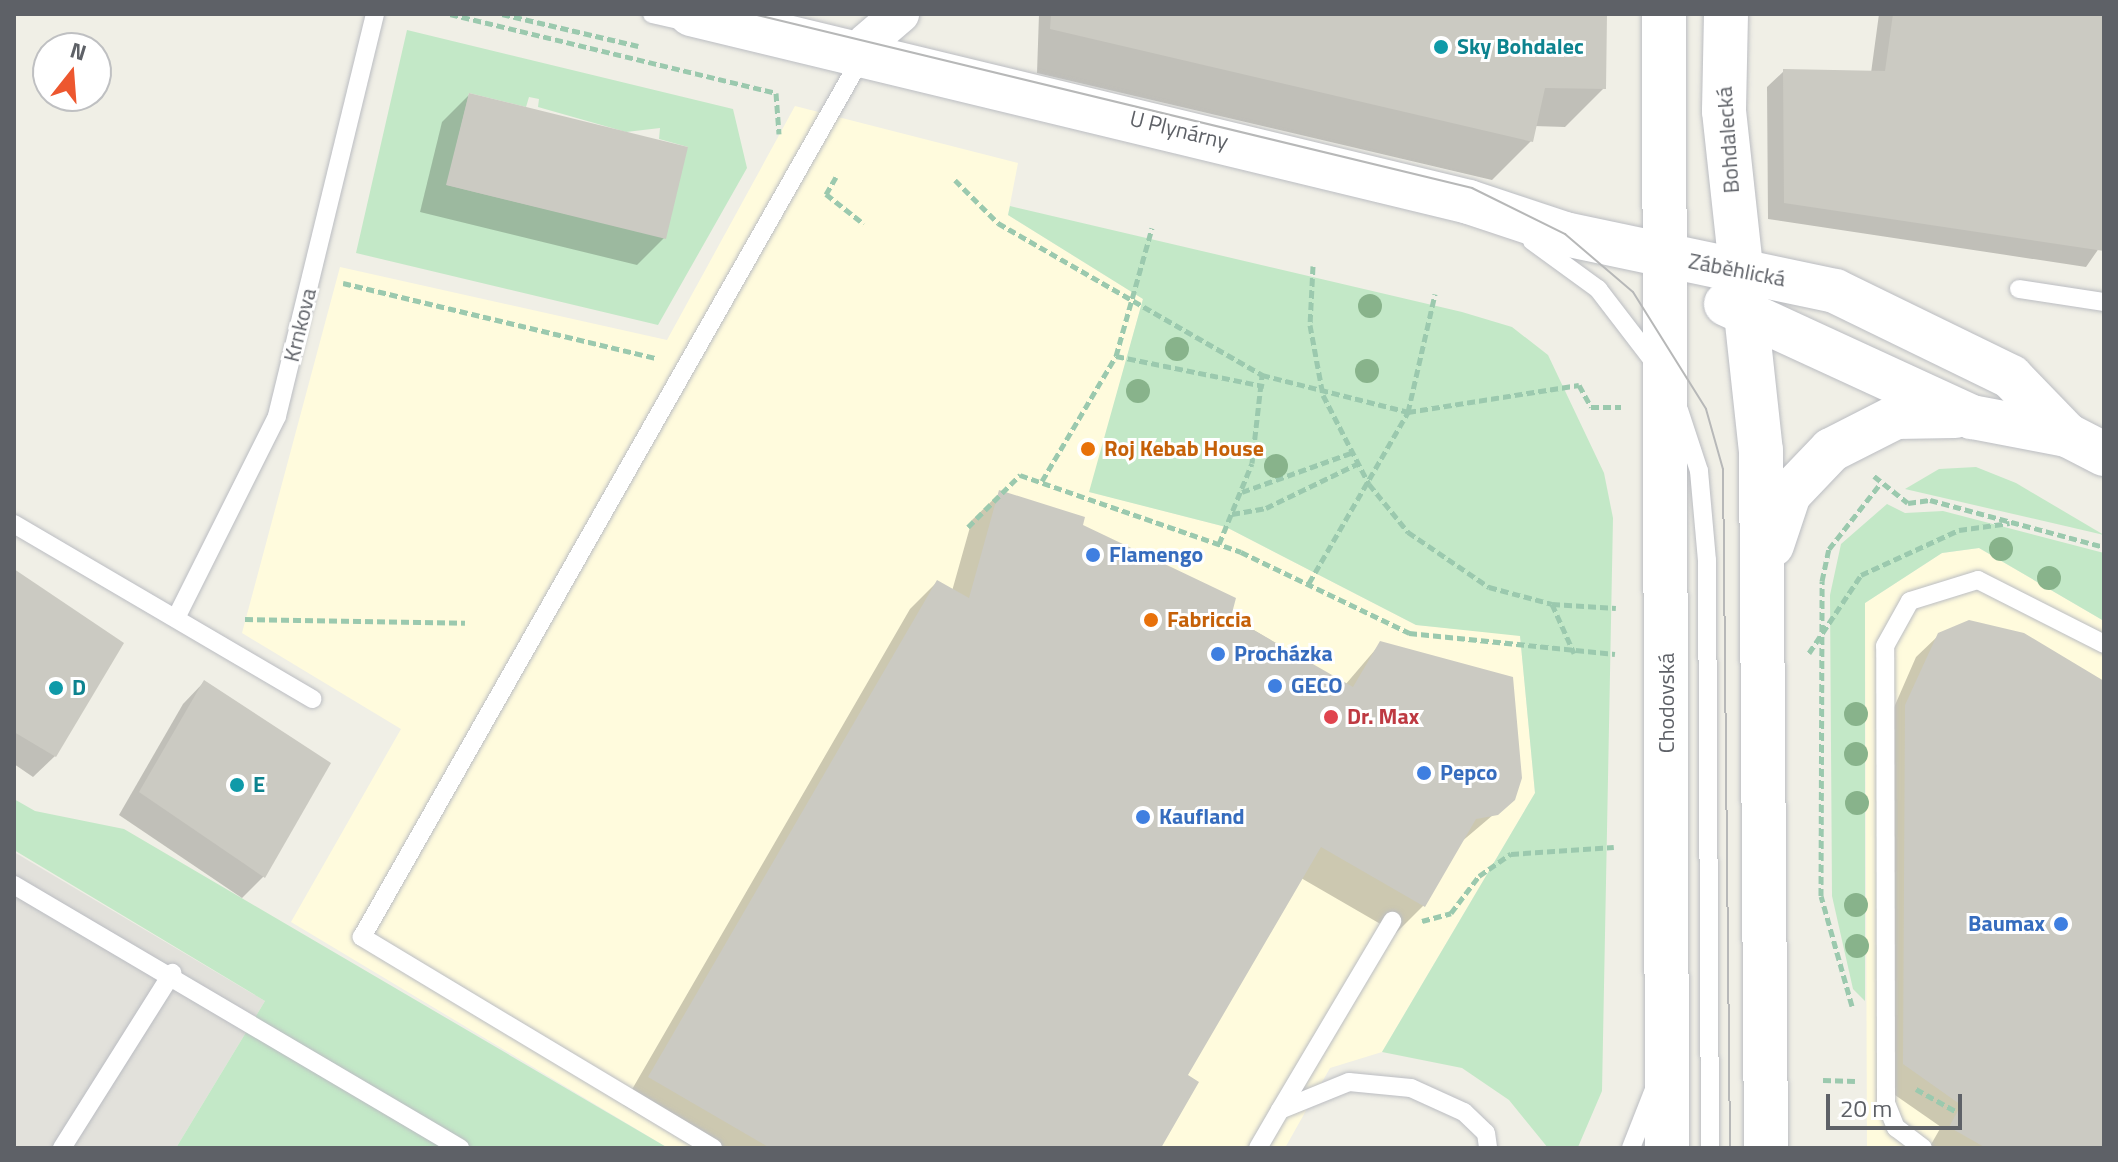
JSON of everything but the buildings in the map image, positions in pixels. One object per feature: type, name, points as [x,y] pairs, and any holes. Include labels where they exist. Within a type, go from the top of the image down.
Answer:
[{"type":"main road","name":"U Plynárny","points":[[691,14],[860,43],[1469,202],[1664,257]]},
{"type":"main road","points":[[1664,14],[1664,257]]},
{"type":"main road","name":"Bohdalecká","points":[[1726,14],[1724,111],[1738,266]]},
{"type":"main road","name":"Záběhlická","points":[[1664,257],[1738,266],[1835,291],[2011,377],[2086,445]]},
{"type":"main road","name":"Záběhlická","points":[[1664,257],[1747,320],[1972,417],[2086,445]]},
{"type":"main road","name":"Chodovská","points":[[1664,257],[1667,1148]]},
{"type":"main road","points":[[1738,266],[1747,320],[1765,570],[1766,1148]]},
{"type":"main road","points":[[1765,570],[1789,494],[1831,450],[1896,417],[1972,417]]},
{"type":"street","points":[[860,43],[900,14]]},
{"type":"lane","name":"Krnkova","points":[[176,618],[277,416],[375,14]]},
{"type":"lane","points":[[652,14],[860,43],[1467,211],[1541,246],[1598,289],[1666,384],[1699,471],[1707,560],[1710,1148]]},
{"type":"lane","points":[[713,1148],[362,937],[684,365],[860,43]]},
{"type":"lane","points":[[2019,289],[2104,302]]},
{"type":"lane","points":[[14,524],[312,699]]},
{"type":"lane","points":[[1923,1148],[1896,1128],[1886,1103],[1885,646],[1910,601],[1978,580],[2104,644]]},
{"type":"lane","points":[[14,885],[172,973],[460,1148]]},
{"type":"lane","points":[[1258,1148],[1392,921]]},
{"type":"lane","points":[[62,1148],[172,973]]},
{"type":"lane","points":[[1631,1148],[1669,1052]]},
{"type":"lane","points":[[1280,1110],[1349,1082],[1411,1088],[1464,1112],[1486,1133],[1488,1148]]},
{"type":"path","points":[[450,14],[776,93],[779,143]]},
{"type":"path","points":[[836,177],[826,194],[864,224]]},
{"type":"path","points":[[955,180],[998,223],[1262,375],[1323,395],[1408,412],[1579,385],[1591,407],[1619,407]]},
{"type":"path","points":[[1042,481],[1116,356],[1152,228]]},
{"type":"path","points":[[1313,266],[1310,325],[1323,395],[1369,484],[1449,565],[1552,604],[1616,608]]},
{"type":"path","points":[[360,287],[684,365]]},
{"type":"path","points":[[1308,583],[1369,484],[1408,412],[1435,294]]},
{"type":"path","points":[[1116,356],[1264,386]]},
{"type":"path","points":[[1219,544],[1241,492],[1264,386],[1262,375]]},
{"type":"path","points":[[1241,492],[1351,453]]},
{"type":"path","points":[[1232,514],[1266,508],[1357,464]]},
{"type":"path","points":[[968,527],[1020,475],[1219,544],[1308,583],[1409,633],[1574,653],[1615,654]]},
{"type":"path","points":[[1886,1014],[1846,1003],[1821,896],[1822,581],[1829,549],[1880,484],[1908,503],[1930,500],[2104,547]]},
{"type":"path","points":[[1552,604],[1574,653]]},
{"type":"path","points":[[176,618],[465,623]]},
{"type":"path","points":[[1433,921],[1511,854],[1614,847]]},
{"type":"path","points":[[1823,1080],[1868,1081]]},
{"type":"path","points":[[1905,1082],[1957,1112]]},
{"type":"shaded area","points":[[795,106],[1018,163],[1008,215],[1143,299],[1090,492],[1226,527],[1416,625],[1520,635],[1535,793],[1382,1052],[1330,1068],[1285,1148],[668,1148],[291,922],[401,729],[242,633],[340,267],[667,340]]},
{"type":"shaded area","points":[[1979,548],[2104,621],[2104,1148],[1867,1148],[1865,603],[1942,553]]},
{"type":"shaded area","points":[[14,852],[265,1001],[176,1148],[14,1148]]},
{"type":"green space","points":[[407,30],[733,109],[747,168],[658,325],[356,253]],"holes":[[[469,93],[526,107],[529,97],[539,99],[538,107],[626,132],[660,128],[659,139],[688,147],[575,216],[447,185]]]},
{"type":"green space","points":[[1010,206],[1462,312],[1512,327],[1548,355],[1604,473],[1613,518],[1602,1091],[1578,1147],[1548,1148],[1509,1100],[1462,1068],[1382,1052],[1535,793],[1520,636],[1416,625],[1226,527],[1089,492],[1143,299],[1008,215]]},
{"type":"green space","points":[[1976,467],[2016,483],[2104,535],[1905,489],[1939,469]]},
{"type":"green space","points":[[1887,504],[1905,513],[1943,511],[2104,553],[2104,621],[1979,548],[1942,553],[1865,603],[1865,1001],[1853,989],[1832,896],[1830,595],[1841,544]]},
{"type":"green space","points":[[14,799],[35,811],[124,829],[668,1148],[176,1148],[265,1001],[14,850]]},
{"type":"tram line","points":[[753,14],[1472,188],[1565,234],[1633,292],[1706,409],[1723,469],[1730,1148]]},
{"type":"place","name":"Sky Bohdalec","points":[[1441,47]]},
{"type":"place","name":"Roj Kebab House","points":[[1088,449]]},
{"type":"place","name":"Flamengo","points":[[1093,555]]},
{"type":"place","name":"Fabriccia","points":[[1151,620]]},
{"type":"place","name":"Procházka","points":[[1218,654]]},
{"type":"place","name":"GECO","points":[[1275,686]]},
{"type":"place","name":"D","points":[[56,688]]},
{"type":"place","name":"Dr. Max","points":[[1331,717]]},
{"type":"place","name":"Pepco","points":[[1424,773]]},
{"type":"place","name":"E","points":[[237,785]]},
{"type":"place","name":"Kaufland","points":[[1143,817]]},
{"type":"place","name":"Baumax","points":[[2061,924]]}]
